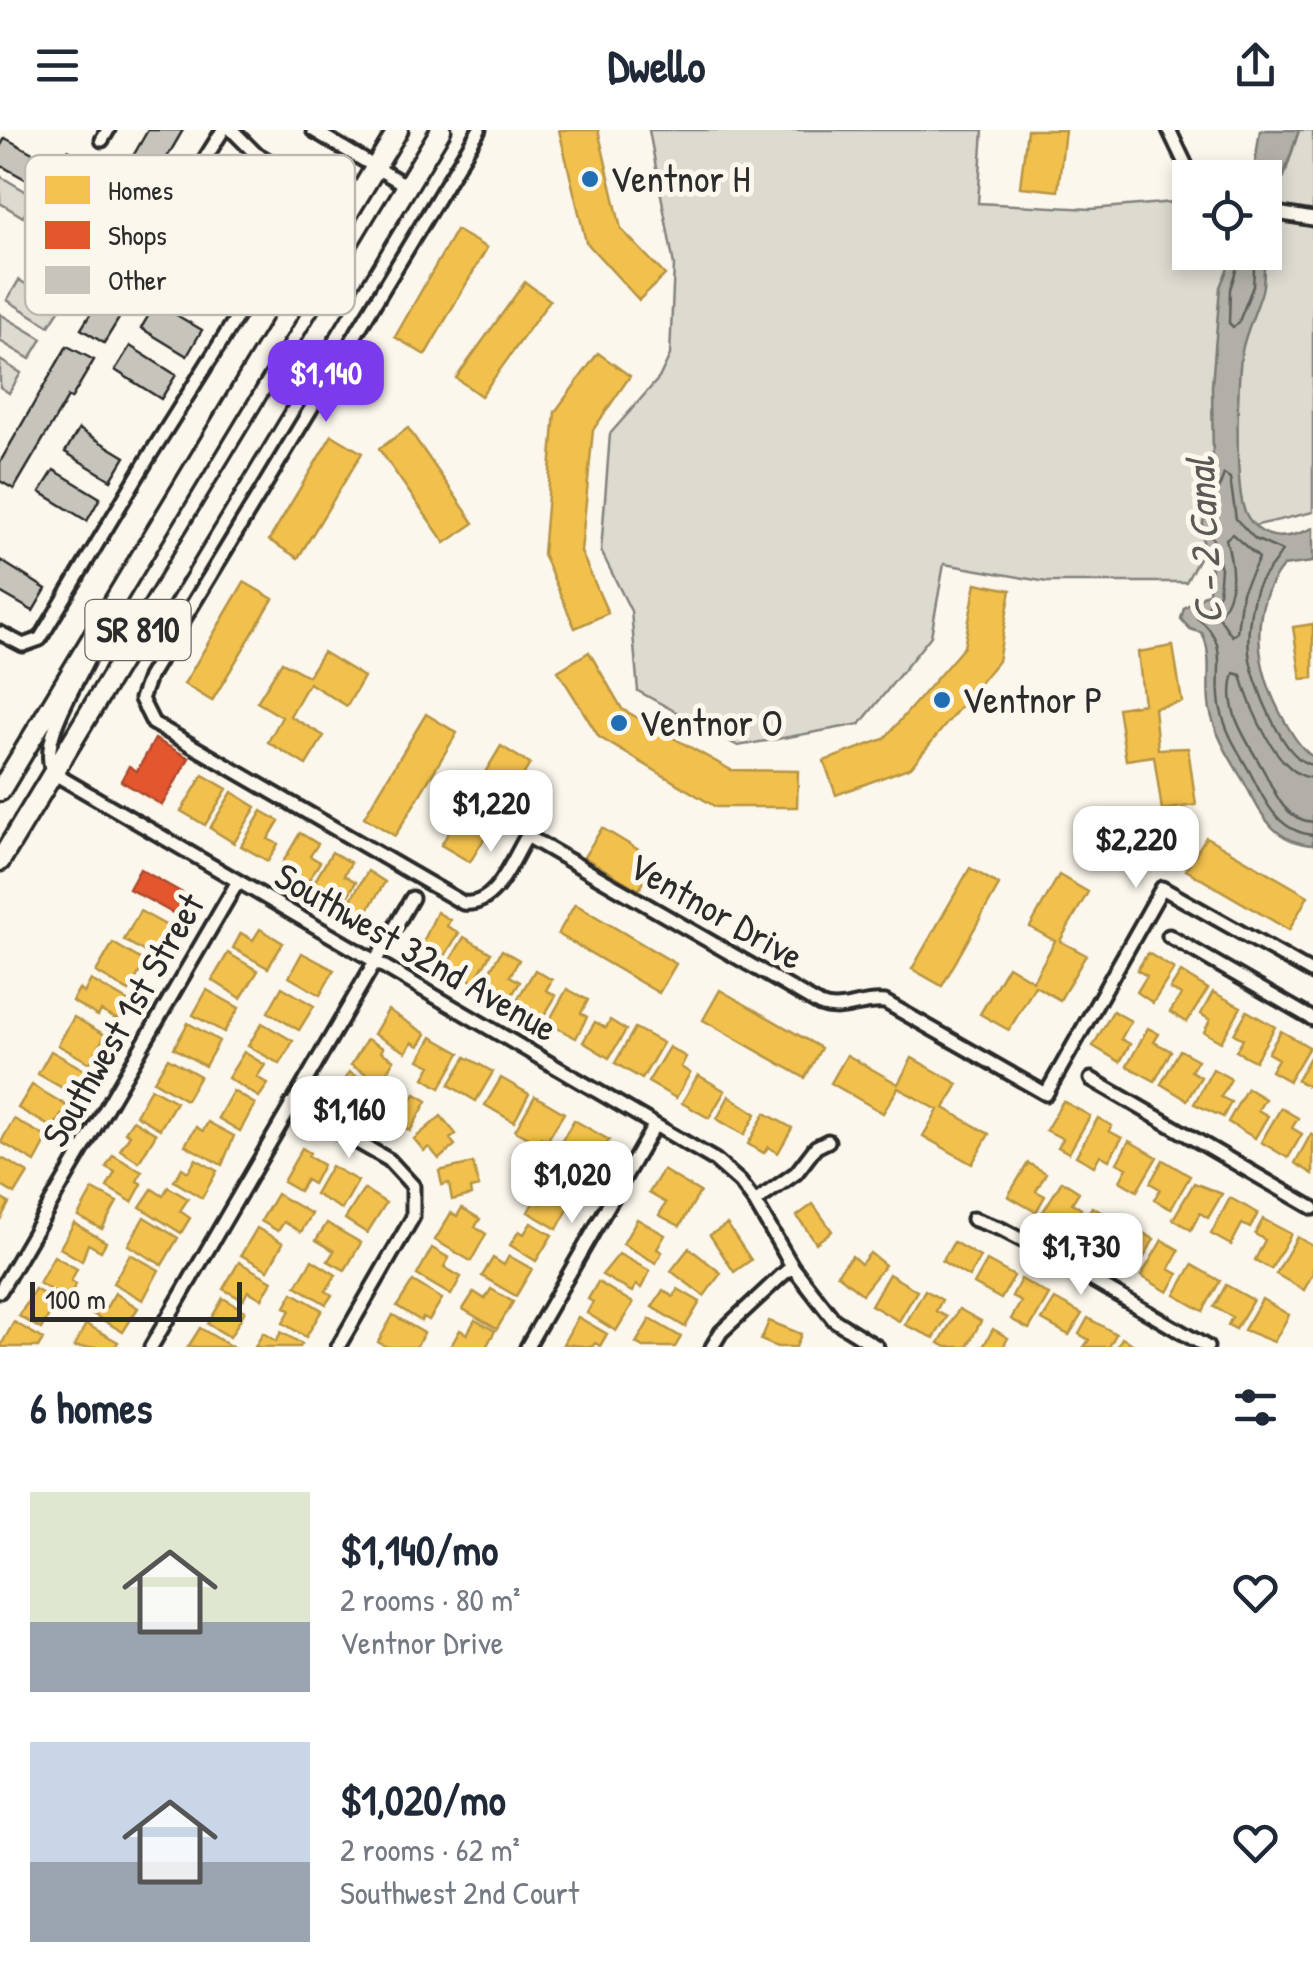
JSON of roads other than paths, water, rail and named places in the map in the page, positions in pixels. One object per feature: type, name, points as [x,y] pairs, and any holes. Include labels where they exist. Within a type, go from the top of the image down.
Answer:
[{"type":"main road","name":"SR 810","points":[[355,202],[398,130]]},
{"type":"main road","name":"SR 810","points":[[355,272],[441,130]]},
{"type":"main road","name":"SR 810","points":[[0,791],[287,315]]},
{"type":"main road","name":"SR 810","points":[[0,861],[329,315]]},
{"type":"street","points":[[208,155],[223,130]]},
{"type":"street","points":[[232,130],[258,155]]},
{"type":"street","points":[[312,130],[407,186]]},
{"type":"street","name":"Ventnor Drive","points":[[479,130],[148,676],[142,693],[145,712],[158,726],[463,903],[476,904],[489,898],[527,836],[820,1005],[834,1010],[886,1002],[1046,1094],[1162,888],[1313,972]]},
{"type":"street","points":[[1169,130],[1183,160]]},
{"type":"street","points":[[1282,213],[1313,219]]},
{"type":"street","points":[[0,632],[22,646],[40,639],[238,315]]},
{"type":"street","points":[[53,773],[48,757],[53,733],[126,581]]},
{"type":"street","name":"Southwest 32nd Avenue","points":[[53,773],[715,1160],[755,1202],[792,1266],[834,1320],[876,1347]]},
{"type":"street","name":"Southwest 1st Street","points":[[0,1291],[237,884]]},
{"type":"street","points":[[150,1347],[412,898]]},
{"type":"street","points":[[1169,936],[1313,1019]]},
{"type":"street","points":[[1091,1079],[1313,1208]]},
{"type":"street","points":[[291,1104],[389,1160],[413,1186],[413,1217],[338,1347]]},
{"type":"street","points":[[527,1347],[654,1126]]},
{"type":"street","points":[[755,1202],[796,1173],[816,1147],[828,1142]]},
{"type":"street","points":[[973,1219],[1001,1229],[1206,1347]]},
{"type":"street","points":[[712,1347],[720,1332],[792,1266]]},
{"type":"water","points":[[1260,130],[1299,130],[1282,180],[1282,160],[1256,160]]},
{"type":"water","name":"C - 2 Canal","points":[[1227,270],[1264,270],[1262,291],[1240,365],[1238,434],[1246,514],[1260,530],[1276,536],[1313,528],[1313,562],[1283,566],[1271,584],[1260,622],[1260,642],[1267,682],[1275,701],[1297,740],[1313,757],[1313,845],[1299,843],[1277,831],[1255,803],[1213,720],[1206,642],[1202,633],[1190,629],[1181,619],[1184,608],[1209,592],[1211,569],[1201,534],[1213,467],[1212,386],[1220,287]]},
{"type":"place","name":"Ventnor H","points":[[590,179]]},
{"type":"place","name":"Ventnor P","points":[[942,700]]},
{"type":"place","name":"Ventnor O","points":[[619,723]]}]
